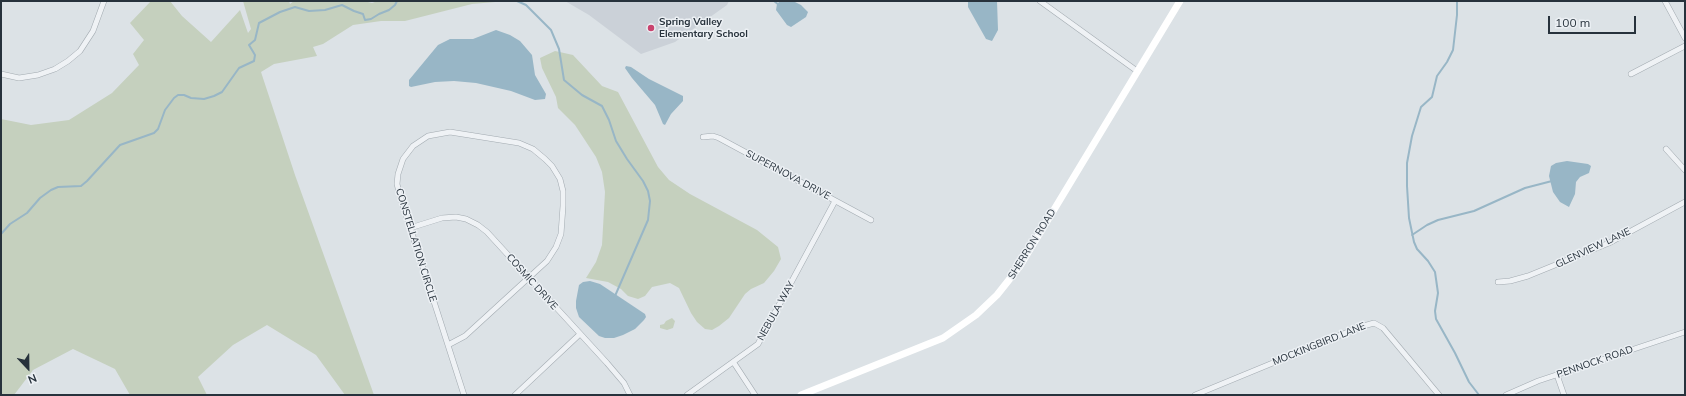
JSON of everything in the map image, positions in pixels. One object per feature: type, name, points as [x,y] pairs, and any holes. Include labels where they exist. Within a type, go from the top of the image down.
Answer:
[{"type":"main road","name":"SHERRON ROAD","points":[[801,395],[943,338],[964,325],[988,305],[1020,266],[1180,1]]},
{"type":"street","points":[[1,74],[19,78],[38,75],[55,69],[68,61],[80,51],[93,31],[104,1]]},
{"type":"street","points":[[1040,1],[1137,71]]},
{"type":"street","points":[[1665,1],[1685,38]]},
{"type":"street","points":[[1631,74],[1685,46]]},
{"type":"street","name":"CONSTELLATION CIRCLE","points":[[448,345],[465,336],[547,261],[556,247],[561,234],[563,191],[560,179],[552,166],[533,149],[519,143],[450,132],[428,136],[413,146],[403,159],[398,174],[397,184],[410,228],[464,395]]},
{"type":"street","name":"SUPERNOVA DRIVE","points":[[702,136],[714,136],[719,138],[871,220]]},
{"type":"street","points":[[1666,148],[1685,170]]},
{"type":"street","name":"NEBULA WAY","points":[[687,395],[754,348],[762,338],[835,201]]},
{"type":"street","name":"GLENVIEW LANE","points":[[1498,282],[1510,281],[1528,276],[1609,243],[1685,202]]},
{"type":"street","name":"COSMIC DRIVE","points":[[410,228],[442,218],[456,217],[466,219],[478,225],[487,232],[617,374],[630,395]]},
{"type":"street","name":"MOCKINGBIRD LANE","points":[[1196,395],[1360,327],[1374,323],[1383,328],[1440,395]]},
{"type":"street","name":"PENNOCK ROAD","points":[[1506,395],[1520,388],[1685,332]]},
{"type":"street","points":[[515,395],[580,334]]},
{"type":"street","points":[[734,363],[755,395]]},
{"type":"street","points":[[1557,375],[1564,395]]},
{"type":"shaded area","name":"Spring Valley Elementary School","points":[[565,1],[729,1],[727,5],[675,42],[641,54],[589,15]]},
{"type":"green space","points":[[151,1],[170,1],[182,16],[211,42],[240,10],[248,33],[251,29],[243,1],[289,1],[290,4],[294,1],[364,1],[372,3],[378,1],[507,1],[472,4],[405,21],[381,21],[353,25],[323,44],[313,47],[317,56],[274,64],[261,72],[295,175],[374,395],[345,395],[316,355],[267,325],[233,345],[198,377],[207,395],[130,395],[115,369],[73,349],[33,370],[14,395],[1,395],[1,119],[31,125],[69,120],[112,93],[139,65],[133,54],[144,40],[130,23]]},
{"type":"green space","points":[[555,51],[573,55],[602,86],[618,92],[658,167],[669,180],[690,194],[757,230],[778,247],[781,259],[774,271],[764,283],[751,289],[745,294],[729,318],[719,326],[712,330],[705,329],[697,322],[679,288],[670,283],[652,287],[645,296],[638,299],[628,296],[621,289],[608,282],[586,278],[596,262],[602,245],[605,192],[602,172],[596,157],[575,125],[558,108],[556,97],[542,68],[540,58]]},
{"type":"green space","points":[[672,318],[675,321],[673,328],[667,330],[660,328],[660,325]]},
{"type":"water","points":[[780,1],[793,1],[801,5],[808,12],[806,17],[791,27],[787,25],[776,10],[777,4]]},
{"type":"water","points":[[968,1],[997,1],[998,30],[992,41],[986,39],[968,7]]},
{"type":"water","points":[[496,30],[510,35],[520,41],[532,55],[535,75],[546,94],[545,99],[535,100],[511,91],[476,83],[454,81],[435,82],[411,87],[409,86],[409,80],[438,45],[450,39],[473,39]]},
{"type":"water","points":[[626,66],[631,67],[649,79],[683,96],[683,101],[671,114],[665,125],[663,124],[655,105],[632,78],[625,68]]},
{"type":"water","points":[[1567,161],[1588,164],[1591,166],[1589,173],[1580,177],[1576,182],[1575,194],[1569,207],[1560,202],[1553,192],[1549,176],[1551,166],[1556,163]]},
{"type":"water","points":[[590,281],[600,284],[645,314],[646,317],[644,320],[635,329],[623,335],[614,338],[599,336],[579,317],[576,308],[579,285],[583,282]]},
{"type":"waterway","points":[[1,234],[10,224],[27,213],[40,198],[51,190],[58,187],[81,186],[120,145],[154,133],[158,129],[165,110],[178,95],[204,99],[222,92],[239,68],[254,61],[255,55],[249,45],[255,40],[259,23],[280,12],[295,7],[309,11],[325,10],[342,5],[363,14],[365,20],[371,19],[389,10],[397,1]]},
{"type":"waterway","points":[[517,1],[526,5],[551,30],[559,49],[564,80],[582,95],[602,106],[609,120],[616,141],[648,191],[650,201],[648,220],[615,296]]},
{"type":"waterway","points":[[774,1],[779,5]]},
{"type":"waterway","points":[[1457,1],[1453,50],[1437,76],[1432,97],[1421,107],[1412,136],[1407,163],[1407,186],[1409,218],[1414,242],[1417,249],[1428,261],[1435,272],[1438,293],[1435,311],[1436,319],[1469,382],[1479,395]]},
{"type":"waterway","points":[[1412,235],[1438,220],[1474,211],[1525,188],[1552,181]]},
{"type":"place","name":"Spring Valley Elementary School","points":[[651,28]]}]
